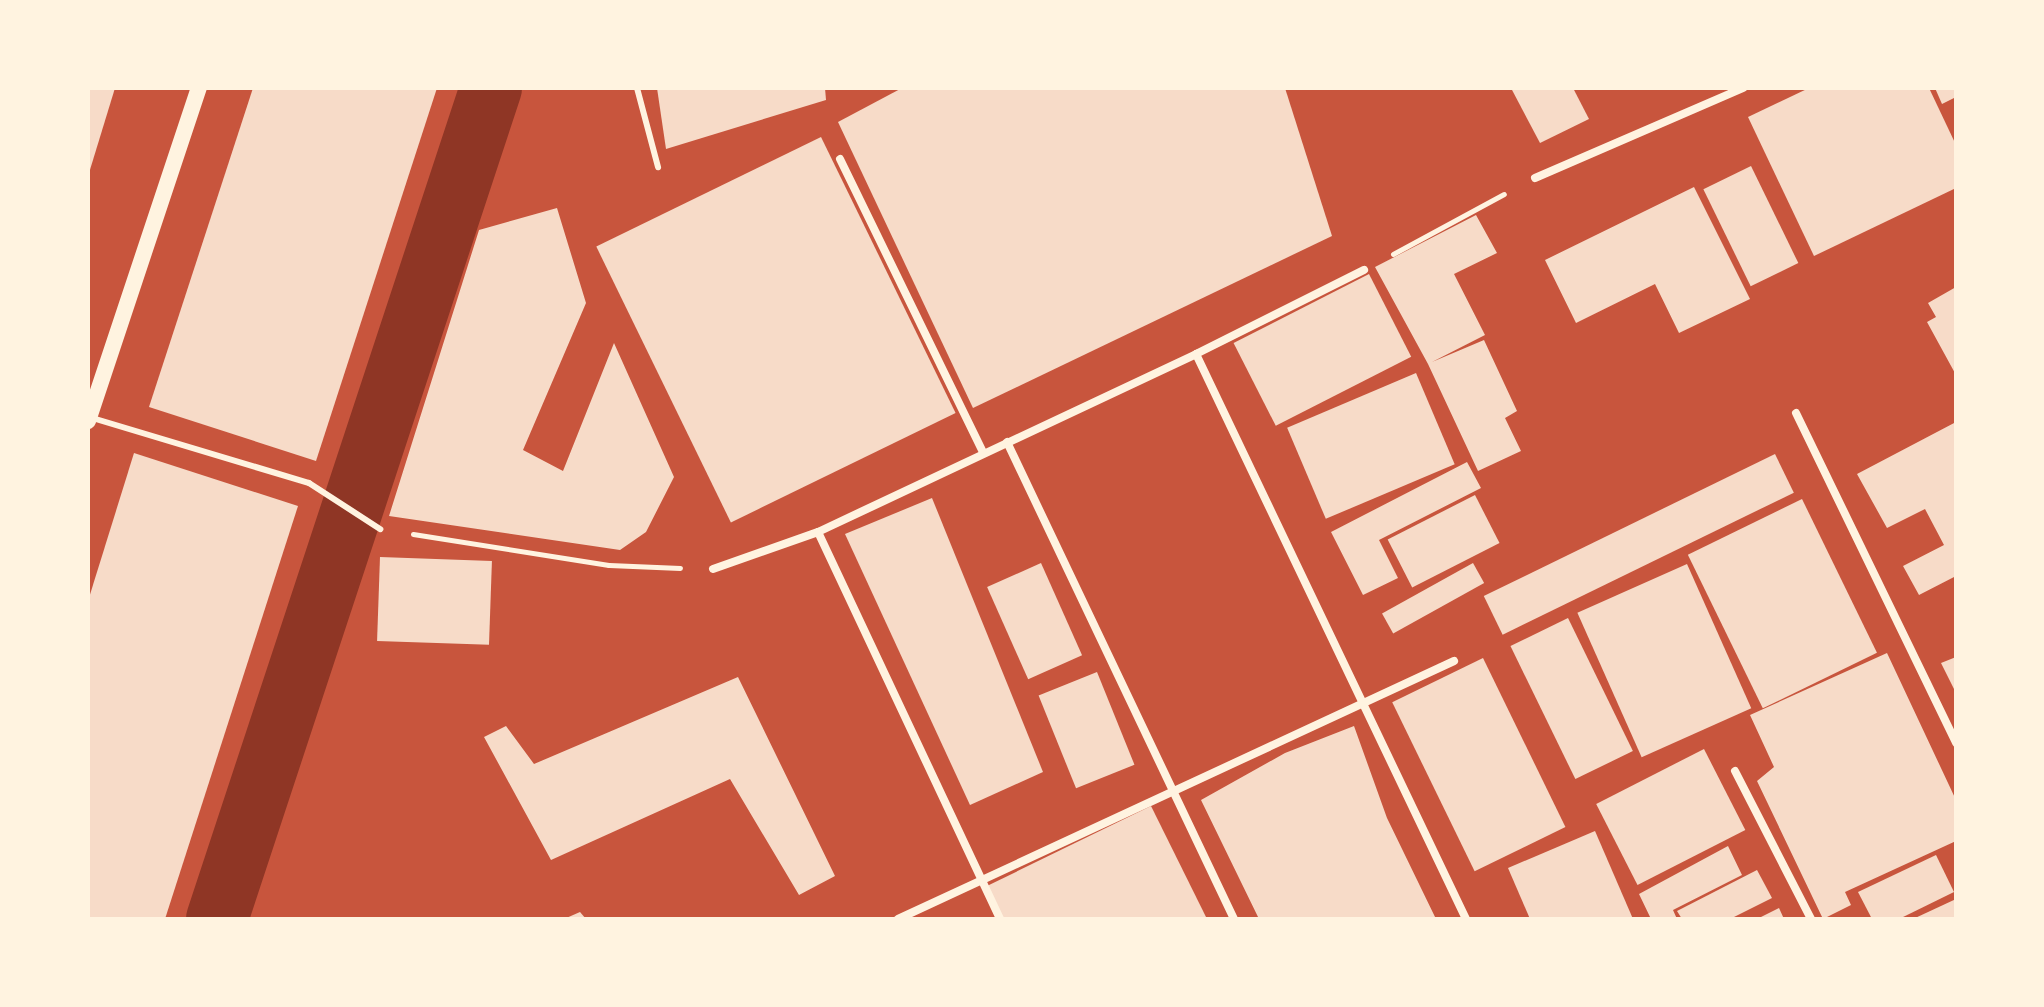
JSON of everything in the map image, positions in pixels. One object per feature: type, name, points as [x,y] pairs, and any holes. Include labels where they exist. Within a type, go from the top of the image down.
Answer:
[{"type":"main road","points":[[88,418],[199,88]]},
{"type":"street","points":[[1535,178],[1743,88]]},
{"type":"street","points":[[840,159],[983,452]]},
{"type":"street","points":[[713,569],[818,532],[1196,354],[1364,270]]},
{"type":"street","points":[[1196,354],[1466,919]]},
{"type":"street","points":[[1796,413],[1956,743]]},
{"type":"street","points":[[1007,442],[1234,919]]},
{"type":"street","points":[[818,532],[1000,919]]},
{"type":"street","points":[[898,919],[981,878],[1174,794],[1363,701],[1454,661]]},
{"type":"street","points":[[1735,771],[1811,919]]},
{"type":"lane","points":[[637,88],[658,167]]},
{"type":"lane","points":[[88,418],[309,483],[380,529]]},
{"type":"path","points":[[1364,270],[1535,178]]},
{"type":"path","points":[[380,529],[609,565],[713,569]]},
{"type":"building","points":[[88,88],[115,88],[89,173],[88,173]]},
{"type":"building","points":[[253,88],[437,88],[316,461],[149,407]]},
{"type":"building","points":[[657,88],[825,88],[826,100],[666,149]]},
{"type":"building","points":[[902,88],[1285,88],[1332,236],[973,408],[838,122]]},
{"type":"building","points":[[1511,88],[1573,88],[1589,119],[1540,143]]},
{"type":"building","points":[[1809,88],[1929,88],[1956,145],[1956,188],[1814,256],[1748,117]]},
{"type":"building","points":[[1935,88],[1956,88],[1956,97],[1942,104]]},
{"type":"building","points":[[821,137],[956,413],[731,523],[596,247]]},
{"type":"building","points":[[1751,166],[1798,263],[1751,286],[1703,189]]},
{"type":"building","points":[[1694,187],[1750,299],[1679,333],[1655,284],[1576,323],[1545,260]]},
{"type":"building","points":[[557,208],[586,303],[523,450],[563,471],[614,343],[674,477],[646,532],[620,550],[389,516],[479,230]]},
{"type":"building","points":[[1476,215],[1497,253],[1454,274],[1485,335],[1432,362],[1484,340],[1517,411],[1505,418],[1521,451],[1478,471],[1428,364],[1375,267]]},
{"type":"building","points":[[1369,274],[1411,357],[1276,426],[1234,343]]},
{"type":"building","points":[[1956,287],[1956,375],[1927,322],[1936,317],[1928,303]]},
{"type":"building","points":[[1416,373],[1455,464],[1326,519],[1287,428]]},
{"type":"building","points":[[1956,422],[1956,576],[1919,595],[1903,566],[1944,545],[1925,509],[1887,528],[1857,474]]},
{"type":"building","points":[[134,453],[298,506],[165,919],[88,919],[88,601]]},
{"type":"building","points":[[1775,454],[1794,493],[1503,635],[1484,596]]},
{"type":"building","points":[[1467,462],[1481,488],[1379,540],[1398,578],[1363,595],[1331,532]]},
{"type":"building","points":[[1475,495],[1500,543],[1412,588],[1388,539]]},
{"type":"building","points":[[932,498],[1043,772],[970,805],[845,534]]},
{"type":"building","points":[[1802,499],[1877,653],[1763,708],[1688,555]]},
{"type":"building","points":[[380,557],[492,561],[489,645],[377,641]]},
{"type":"building","points":[[1041,563],[1082,655],[1028,679],[987,587]]},
{"type":"building","points":[[1473,563],[1484,583],[1393,634],[1382,613]]},
{"type":"building","points":[[1687,564],[1751,708],[1642,757],[1577,613]]},
{"type":"building","points":[[1568,618],[1633,751],[1575,779],[1510,646]]},
{"type":"building","points":[[1887,653],[1956,800],[1956,841],[1845,892],[1851,905],[1823,919],[1757,781],[1774,767],[1750,715]]},
{"type":"building","points":[[1956,657],[1956,693],[1941,663]]},
{"type":"building","points":[[1483,658],[1565,827],[1475,871],[1392,702]]},
{"type":"building","points":[[1097,672],[1134,765],[1076,788],[1039,696]]},
{"type":"building","points":[[738,677],[835,876],[799,895],[730,779],[551,860],[484,737],[506,726],[534,764]]},
{"type":"building","points":[[1354,726],[1387,818],[1436,919],[1259,919],[1201,800],[1285,753]]},
{"type":"building","points":[[1704,749],[1745,830],[1638,885],[1596,804]]},
{"type":"building","points":[[1151,806],[1207,919],[1003,919],[987,886]]},
{"type":"building","points":[[1595,831],[1633,919],[1530,919],[1508,868]]},
{"type":"building","points":[[1728,846],[1742,875],[1673,910],[1677,919],[1651,919],[1639,894]]},
{"type":"building","points":[[1936,855],[1954,892],[1899,919],[1872,919],[1858,892]]},
{"type":"building","points":[[1757,870],[1772,898],[1730,919],[1682,919],[1677,911]]},
{"type":"building","points":[[1956,899],[1956,919],[1913,919]]},
{"type":"building","points":[[1779,908],[1784,919],[1757,919]]},
{"type":"building","points":[[580,912],[586,919],[564,919]]},
{"type":"waterway","points":[[217,919],[491,88]]}]
